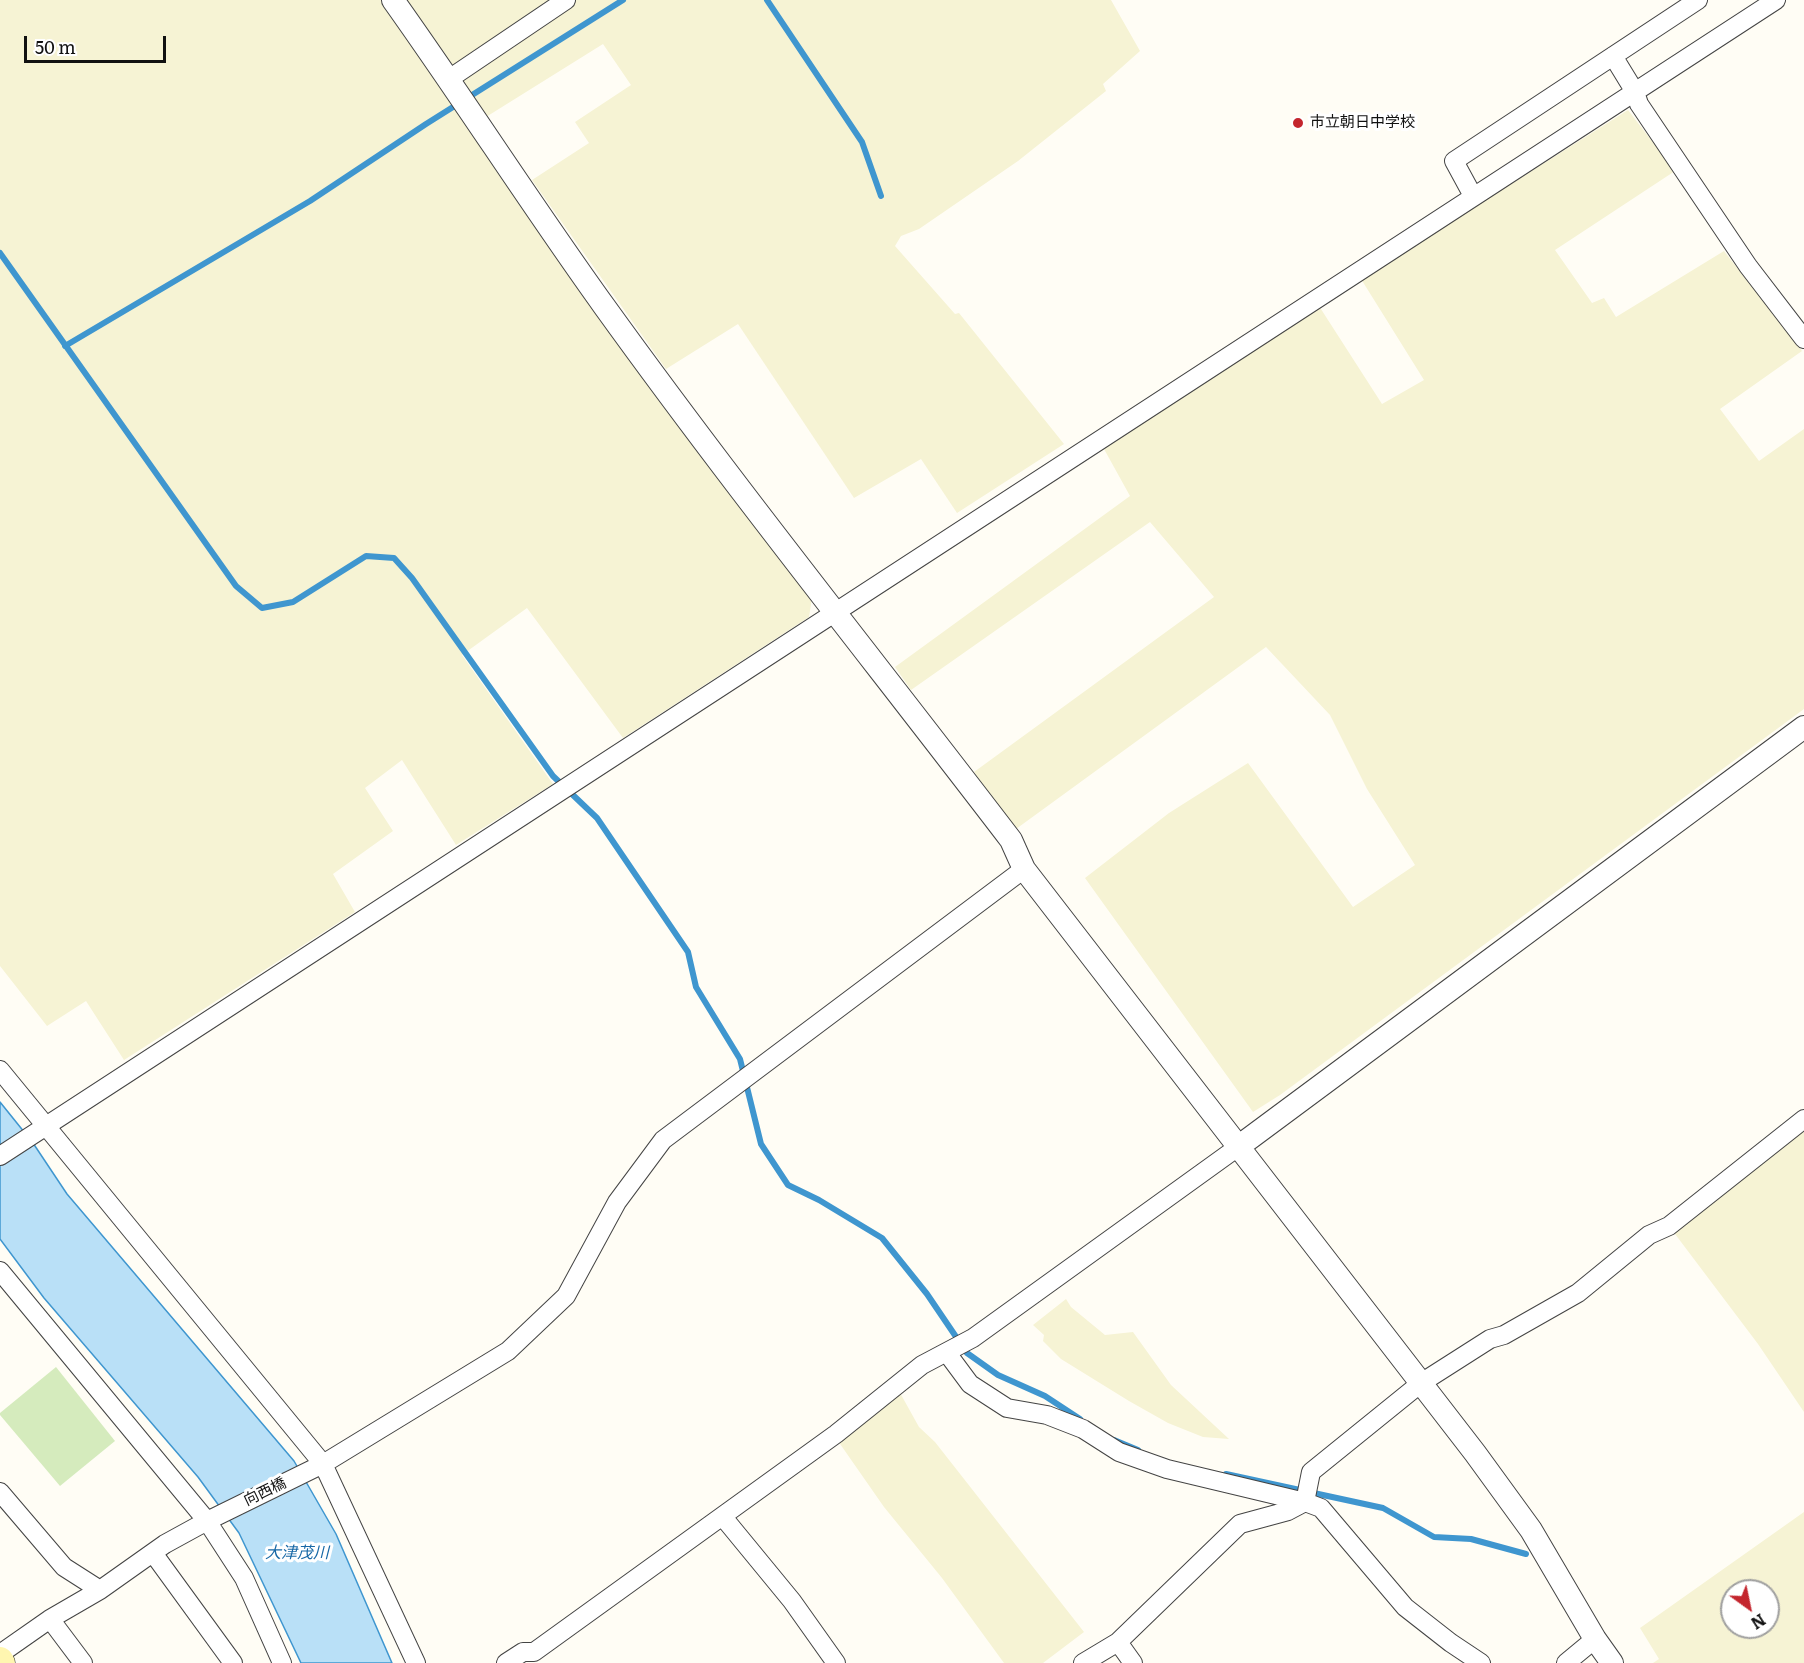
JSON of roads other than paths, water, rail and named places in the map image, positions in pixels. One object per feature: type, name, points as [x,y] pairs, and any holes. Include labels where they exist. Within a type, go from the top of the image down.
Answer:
[{"type":"street","points":[[393,0],[603,305],[750,505],[836,611],[1011,840],[1024,869],[1421,1383],[1531,1530],[1595,1639],[1612,1663]]},
{"type":"street","points":[[449,79],[566,0]]},
{"type":"street","points":[[1473,196],[1454,161],[1698,0]]},
{"type":"street","points":[[0,1156],[1776,0]]},
{"type":"street","points":[[1613,56],[1635,92],[1639,104],[1748,266],[1802,331]]},
{"type":"street","points":[[506,1663],[523,1652],[534,1652],[836,1434],[922,1365],[973,1338],[1238,1147],[1804,727]]},
{"type":"street","name":"向西橋","points":[[0,1654],[50,1618],[100,1590],[153,1553],[207,1521],[323,1464],[508,1351],[566,1296],[617,1202],[663,1140],[1024,869]]},
{"type":"street","points":[[0,1070],[323,1464],[416,1663]]},
{"type":"street","points":[[1305,1502],[1311,1472],[1421,1383],[1490,1339],[1504,1335],[1578,1293],[1649,1234],[1669,1226],[1804,1119]]},
{"type":"street","points":[[0,1271],[207,1521],[244,1578],[282,1663]]},
{"type":"street","points":[[947,1353],[970,1384],[1008,1408],[1047,1415],[1083,1429],[1119,1452],[1167,1469],[1305,1502],[1321,1508],[1405,1607],[1481,1663]]},
{"type":"street","points":[[0,1492],[64,1567],[100,1590]]},
{"type":"street","points":[[1083,1663],[1118,1642],[1240,1524],[1288,1511],[1305,1502]]},
{"type":"street","points":[[723,1517],[792,1601],[836,1663]]},
{"type":"street","points":[[153,1553],[233,1663]]},
{"type":"street","points":[[50,1618],[83,1663]]},
{"type":"street","points":[[1566,1663],[1595,1639]]},
{"type":"street","points":[[1118,1642],[1133,1663]]},
{"type":"water","name":"大津茂川","points":[[0,1102],[33,1143],[67,1194],[294,1461],[336,1534],[392,1663],[301,1663],[239,1533],[198,1477],[44,1298],[0,1239]]},
{"type":"waterway","points":[[65,346],[310,201],[426,124],[623,0]]},
{"type":"waterway","points":[[767,0],[862,142],[881,196]]},
{"type":"waterway","points":[[0,253],[236,586],[262,608],[293,602],[366,556],[394,558],[412,578],[553,776],[597,818],[688,952],[696,987],[740,1059],[761,1144],[788,1185],[819,1200],[882,1238],[927,1294],[967,1353],[998,1375],[1045,1396],[1080,1419]]},
{"type":"waterway","points":[[1114,1440],[1138,1450]]},
{"type":"waterway","points":[[1226,1474],[1383,1508],[1434,1537],[1471,1539],[1526,1554]]},
{"type":"place","name":"市立朝日中学校","points":[[1298,123]]}]
